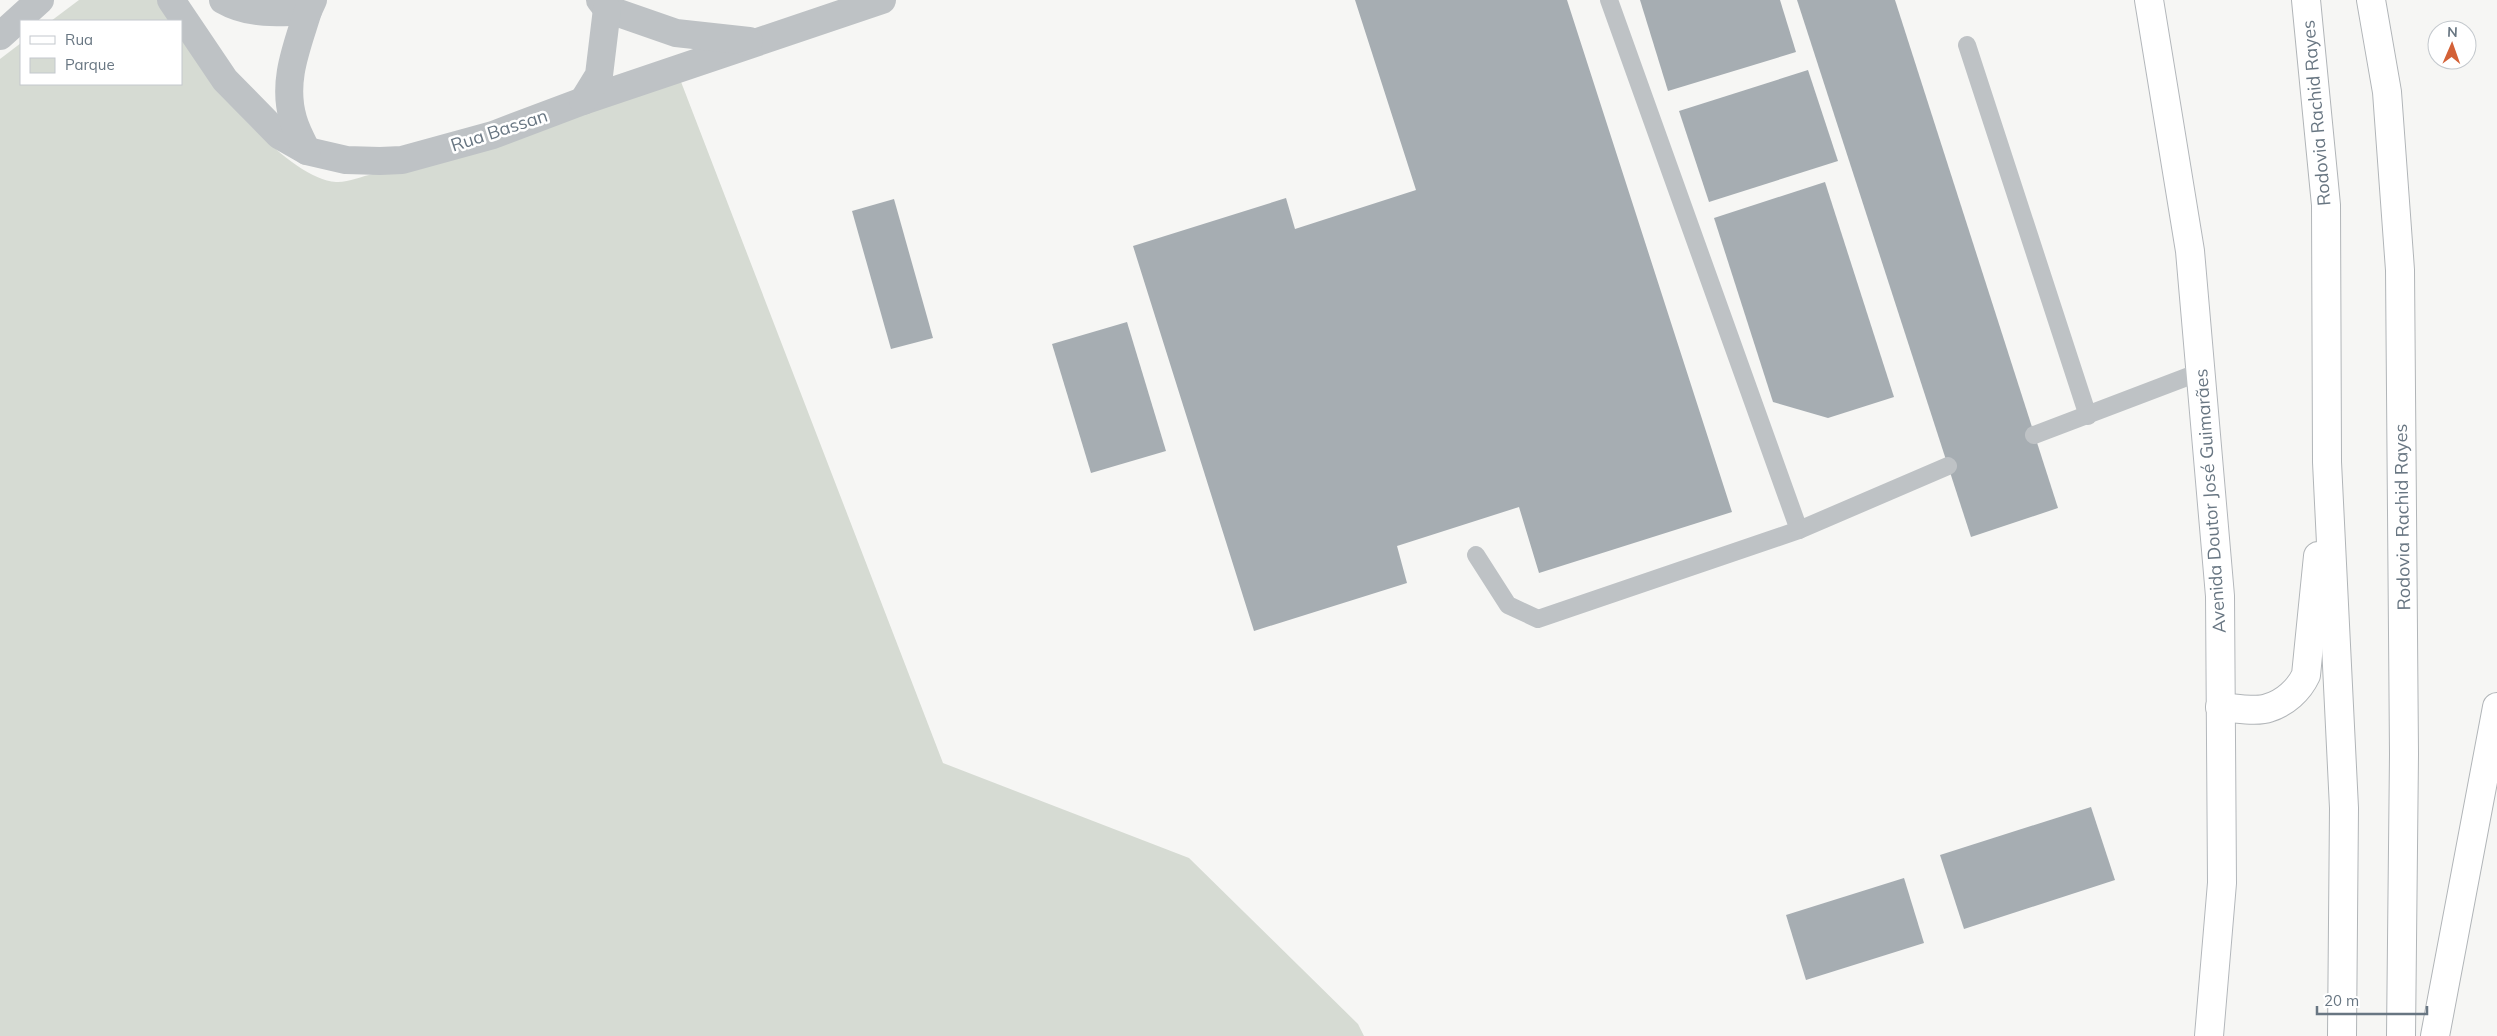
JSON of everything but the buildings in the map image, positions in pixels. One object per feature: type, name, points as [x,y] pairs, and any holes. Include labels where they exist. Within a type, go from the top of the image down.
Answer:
[{"type":"main road","name":"Avenida Doutor José Guimarães","points":[[2149,0],[2190,251],[2220,596],[2222,883],[2209,1036]]},
{"type":"main road","name":"Rodovia Rachid Rayes","points":[[2306,0],[2326,205],[2327,462],[2344,808],[2342,1036]]},
{"type":"main road","name":"Rodovia Rachid Rayes","points":[[2371,0],[2386,92],[2400,270],[2404,754],[2400,1036]]},
{"type":"main road","points":[[2220,707],[2267,709],[2297,691],[2306,675],[2327,462]]},
{"type":"main road","points":[[2435,1036],[2497,707]]},
{"type":"street","points":[[0,36],[40,0]]},
{"type":"street","name":"Rua Bassan","points":[[171,0],[225,80],[279,135],[307,151],[346,160],[402,160],[493,135],[584,101],[761,42],[876,1]]},
{"type":"street","points":[[223,0],[236,8],[270,13],[310,6],[290,66],[289,93],[293,118],[307,151]]},
{"type":"street","points":[[584,101],[599,75],[603,4],[676,33],[761,42]]},
{"type":"lane","points":[[1609,0],[1798,530]]},
{"type":"lane","points":[[1967,45],[2088,416]]},
{"type":"lane","points":[[2034,435],[2200,372]]},
{"type":"lane","points":[[1476,555],[1508,605],[1538,619],[1798,530],[1948,466]]},
{"type":"green space","points":[[79,0],[158,0],[170,20],[52,20]]},
{"type":"green space","points":[[182,40],[208,77],[249,124],[272,146],[294,164],[316,177],[336,182],[373,174],[678,74],[943,763],[1189,858],[1358,1024],[1364,1036],[0,1036],[0,59],[20,44],[20,85],[182,85]]}]
